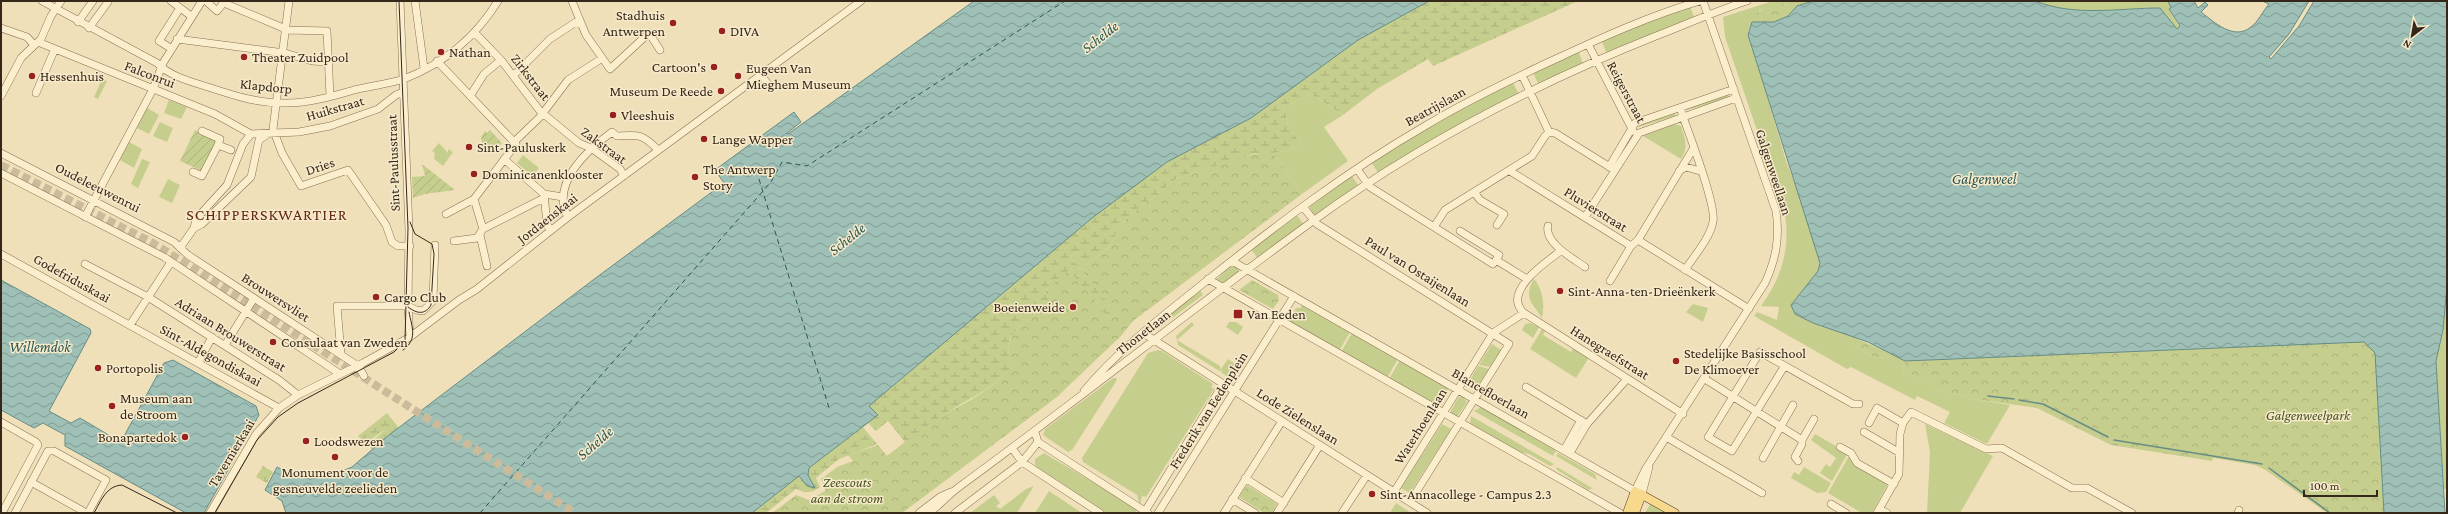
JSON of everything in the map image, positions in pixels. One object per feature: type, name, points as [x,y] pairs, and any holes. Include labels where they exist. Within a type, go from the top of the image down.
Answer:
[{"type":"main road","points":[[1627,513],[1639,492]]},
{"type":"main road","points":[[1635,513],[1639,492]]},
{"type":"main road","name":"Blancefloerlaan","points":[[1639,492],[1675,513]]},
{"type":"street","points":[[1,96],[21,58],[36,44],[61,1]]},
{"type":"street","points":[[78,22],[93,1]]},
{"type":"street","points":[[171,1],[191,16]]},
{"type":"street","points":[[85,217],[153,89],[161,68],[171,49],[202,1]]},
{"type":"street","points":[[206,1],[217,11],[225,3],[285,28],[300,31],[327,31],[330,96]]},
{"type":"street","points":[[194,228],[202,224],[248,180],[253,170],[259,140],[271,134],[289,1]]},
{"type":"street","name":"Sint-Paulusstraat","points":[[400,1],[410,246],[408,306],[410,337]]},
{"type":"street","points":[[415,1],[424,68]]},
{"type":"street","points":[[403,79],[463,45],[475,33],[498,1]]},
{"type":"street","points":[[572,1],[580,24],[601,58],[610,69],[649,33],[660,50]]},
{"type":"street","name":"Galgenweellaan","points":[[1639,492],[1649,467],[1749,310],[1765,283],[1775,260],[1778,228],[1776,211],[1708,14],[1702,1]]},
{"type":"street","name":"Beatrijslaan","points":[[1208,279],[1303,207],[1357,169],[1424,126],[1522,75],[1588,44],[1702,1]]},
{"type":"street","points":[[1222,288],[1313,221],[1368,184],[1435,143],[1529,91],[1595,60],[1708,14],[1747,1]]},
{"type":"street","name":"Klapdorp","points":[[46,2],[78,22],[157,63],[161,68],[196,83],[239,97],[276,103],[290,103],[330,96],[403,79]]},
{"type":"street","points":[[89,28],[108,2]]},
{"type":"street","name":"Jordaenskaai","points":[[410,337],[433,319],[486,283],[568,217],[857,2]]},
{"type":"street","points":[[171,49],[159,41],[180,8]]},
{"type":"street","points":[[513,76],[555,36],[576,22],[580,24]]},
{"type":"street","name":"Falconrui","points":[[1,28],[27,37],[36,44],[215,114],[251,134]]},
{"type":"street","name":"Zirkstraat","points":[[475,33],[501,60],[542,113],[569,135]]},
{"type":"street","points":[[177,39],[282,53],[328,62]]},
{"type":"street","name":"Reigerstraat","points":[[1588,44],[1630,128],[1636,136]]},
{"type":"street","points":[[36,93],[54,51]]},
{"type":"street","points":[[446,214],[474,199],[515,143],[542,113],[568,80],[601,58]]},
{"type":"street","points":[[470,96],[484,74],[501,60]]},
{"type":"street","points":[[437,61],[515,143]]},
{"type":"street","points":[[760,74],[768,84]]},
{"type":"street","points":[[1522,75],[1549,132]]},
{"type":"street","points":[[1585,217],[1612,169],[1628,136],[1630,128],[1635,123],[1734,89]]},
{"type":"street","name":"Huikstraat","points":[[251,134],[299,132],[334,125],[378,109],[396,94],[403,92]]},
{"type":"street","points":[[1612,169],[1636,136],[1643,131],[1736,98]]},
{"type":"street","points":[[1680,108],[1713,206],[1713,224],[1685,270]]},
{"type":"street","points":[[193,172],[202,176],[220,139],[202,131]]},
{"type":"street","points":[[568,217],[564,209],[563,197],[573,171],[591,148],[612,132],[617,136],[632,134],[645,139],[658,150]]},
{"type":"street","points":[[1549,132],[1555,133],[1612,169]]},
{"type":"street","points":[[1434,227],[1445,210],[1532,156],[1549,132]]},
{"type":"street","points":[[180,248],[194,228],[196,219],[227,185],[235,152],[251,134]]},
{"type":"street","name":"Dries","points":[[271,134],[301,186],[348,170],[386,225],[391,239],[398,246],[410,246]]},
{"type":"street","name":"Zakstraat","points":[[569,135],[585,148],[591,148],[620,169],[624,176]]},
{"type":"street","points":[[218,145],[235,152]]},
{"type":"street","points":[[1638,240],[1693,149]]},
{"type":"street","name":"Oudeleeuwenrui","points":[[1,153],[150,229],[180,248]]},
{"type":"street","points":[[504,160],[544,196],[547,224],[550,231]]},
{"type":"street","points":[[1679,172],[1686,167],[1700,171]]},
{"type":"street","points":[[1357,169],[1368,184],[1493,264],[1499,255],[1460,231]]},
{"type":"street","name":"Pluvierstraat","points":[[1510,171],[1631,246],[1638,240],[1749,310]]},
{"type":"street","points":[[1,173],[171,262],[130,325]]},
{"type":"street","points":[[1474,192],[1480,200],[1504,214],[1497,225]]},
{"type":"street","points":[[454,241],[481,232],[544,196],[563,197]]},
{"type":"street","points":[[474,199],[487,266]]},
{"type":"street","points":[[1303,207],[1313,221]]},
{"type":"street","name":"Paul van Ostaijenlaan","points":[[1313,221],[1509,344],[1474,399]]},
{"type":"street","points":[[1548,226],[1548,234],[1561,251],[1585,266]]},
{"type":"street","points":[[341,354],[336,306],[408,306],[416,310],[423,311],[433,301],[435,245]]},
{"type":"street","points":[[1610,281],[1631,246]]},
{"type":"street","name":"Brouwersvliet","points":[[180,248],[358,366]]},
{"type":"street","points":[[1493,333],[1524,312],[1519,304],[1519,298],[1526,279],[1561,251]]},
{"type":"street","name":"Godefriduskaai","points":[[1,254],[130,325]]},
{"type":"street","points":[[1496,260],[1526,279]]},
{"type":"street","name":"Blancefloerlaan","points":[[1232,261],[1639,492]]},
{"type":"street","name":"Brouwersvliet","points":[[171,262],[340,374]]},
{"type":"street","name":"Adriaan Brouwerstraat","points":[[85,264],[148,297],[279,380],[298,395]]},
{"type":"street","points":[[1208,279],[1620,513]]},
{"type":"street","name":"Thonetlaan","points":[[1080,396],[1094,380],[1143,332],[1208,279]]},
{"type":"street","name":"Thonetlaan","points":[[924,512],[1034,432],[1222,288]]},
{"type":"street","points":[[1279,320],[1294,296]]},
{"type":"street","points":[[225,345],[254,298]]},
{"type":"street","name":"Hanegraefstraat","points":[[1524,312],[1683,414]]},
{"type":"street","name":"Frederik van Eedenplein","points":[[1158,513],[1279,320]]},
{"type":"street","name":"Sint-Aldegondiskaai","points":[[130,325],[279,408]]},
{"type":"street","name":"Lode Zielenslaan","points":[[1143,332],[1427,513]]},
{"type":"street","name":"Waterhoenlaan","points":[[1394,492],[1444,414],[1493,333]]},
{"type":"street","points":[[198,363],[212,337]]},
{"type":"street","name":"Tavernierkaai","points":[[210,513],[256,434],[279,408],[298,395],[358,366],[410,337]]},
{"type":"street","points":[[1784,367],[1732,451],[1709,436],[1760,352],[1784,367],[1853,404],[1859,404]]},
{"type":"street","points":[[358,366],[364,376]]},
{"type":"street","points":[[1567,452],[1584,422],[1627,378]]},
{"type":"street","points":[[1705,378],[1802,440]]},
{"type":"street","name":"Frederik van Eedenplein","points":[[1038,442],[1146,512],[1223,384]]},
{"type":"street","points":[[1526,387],[1584,422]]},
{"type":"street","points":[[1410,502],[1474,399]]},
{"type":"street","points":[[1762,458],[1793,405]]},
{"type":"street","points":[[1869,423],[1877,408],[1903,423]]},
{"type":"street","points":[[1886,513],[1878,511],[1899,474],[1900,434],[1903,423],[1911,412],[1986,449],[2002,448],[2072,488],[2087,488],[2132,513]]},
{"type":"street","points":[[1798,461],[1795,457],[1802,444],[1802,440],[1814,419]]},
{"type":"street","points":[[1224,513],[1282,421]]},
{"type":"street","points":[[1,422],[36,442],[38,445],[2,513]]},
{"type":"street","points":[[955,513],[1022,462],[1038,442],[1034,432]]},
{"type":"street","points":[[1864,432],[1900,453]]},
{"type":"street","points":[[1668,438],[1762,493]]},
{"type":"street","points":[[1277,513],[1320,445]]},
{"type":"street","points":[[1840,447],[1851,454],[1857,463],[1894,484]]},
{"type":"street","points":[[1012,448],[1022,462],[1100,513]]},
{"type":"street","points":[[15,513],[31,482],[48,451],[54,451],[106,480],[86,512],[31,482]]},
{"type":"street","points":[[1342,513],[1367,474]]},
{"type":"street","points":[[1245,478],[1284,503]]},
{"type":"street","points":[[1232,499],[1255,513]]},
{"type":"street","points":[[1831,504],[1846,513]]},
{"type":"green space","points":[[1429,1],[1578,1],[1433,66],[1428,59],[1377,89],[1343,115],[1311,94],[1284,107],[1288,125],[1300,143],[1290,150],[1273,153],[1255,153],[1176,179],[1127,218],[1120,226],[1109,247],[1087,265],[1076,252],[1070,257],[1117,313],[1110,319],[1069,270],[1045,290],[1050,302],[1022,325],[1010,339],[1009,369],[997,382],[937,419],[905,442],[888,421],[876,431],[868,423],[877,415],[869,406],[1092,218],[1167,162],[1251,118],[1358,40]]},
{"type":"green space","points":[[1773,1],[1813,1],[1798,6],[1788,16],[1786,4],[1760,10],[1748,31],[1786,161],[1806,214],[1820,263],[1818,271],[1791,305],[1813,323],[1853,337],[1853,343],[1867,354],[1877,357],[1888,357],[1894,355],[1905,361],[1903,371],[1939,386],[1937,389],[1973,399],[2010,405],[1987,444],[1944,423],[1950,412],[1917,396],[1915,400],[1851,367],[1847,369],[1754,316],[1757,312],[1777,320],[1779,307],[1761,306],[1769,295],[1780,272],[1786,248],[1786,222],[1784,209],[1725,37],[1723,17]]},
{"type":"green space","points":[[2035,1],[2168,1],[2171,8],[2169,10],[2180,28],[2175,29],[2160,8],[2081,10],[2050,6]]},
{"type":"green space","points":[[1782,3],[1788,6],[1788,16],[1774,22],[1752,22],[1754,17],[1760,11]]},
{"type":"green space","points":[[1690,6],[1694,17],[1607,54],[1601,40]]},
{"type":"green space","points":[[1578,50],[1583,64],[1539,85],[1532,71]]},
{"type":"green space","points":[[102,79],[107,81],[98,99],[94,97]]},
{"type":"green space","points":[[1512,81],[1519,94],[1379,174],[1371,162],[1427,128]]},
{"type":"green space","points":[[1311,94],[1343,115],[1324,127],[1348,161],[1302,194],[1273,153],[1290,150],[1300,143],[1288,125],[1284,107]]},
{"type":"green space","points":[[1728,94],[1729,98],[1687,110],[1687,109]]},
{"type":"green space","points":[[169,100],[187,107],[181,119],[164,113]]},
{"type":"green space","points":[[147,108],[159,115],[149,134],[137,128]]},
{"type":"green space","points":[[1675,112],[1675,116],[1635,128],[1636,125]]},
{"type":"green space","points":[[160,122],[173,128],[167,142],[153,136]]},
{"type":"green space","points":[[1674,124],[1681,126],[1685,139],[1686,147],[1681,159],[1643,136]]},
{"type":"green space","points":[[195,130],[217,141],[202,171],[180,161]]},
{"type":"green space","points":[[490,130],[502,143],[495,152],[482,142],[481,137],[485,131],[487,133]]},
{"type":"green space","points":[[129,142],[142,149],[134,168],[120,160]]},
{"type":"green space","points":[[439,143],[448,153],[448,149],[453,152],[443,166],[434,159],[435,153],[432,151]]},
{"type":"green space","name":"Zeescouts aan de stroom","points":[[1265,152],[1273,153],[1302,194],[1133,321],[1121,336],[1057,397],[902,513],[772,513],[796,495],[809,500],[825,491],[825,487],[821,479],[837,467],[853,461],[848,455],[878,445],[887,456],[928,424],[969,401],[999,380],[1007,372],[1009,366],[1009,344],[1012,335],[1050,302],[1045,290],[1069,269],[1110,319],[1117,313],[1070,257],[1076,252],[1087,265],[1109,247],[1120,226],[1127,218],[1176,179],[1244,156]]},
{"type":"green space","points":[[523,155],[539,168],[532,176],[517,163]]},
{"type":"green space","points":[[142,159],[150,162],[138,188],[131,184]]},
{"type":"green space","points":[[422,164],[455,190],[425,194],[413,198],[412,177],[425,176]]},
{"type":"green space","points":[[1351,175],[1359,186],[1316,215],[1313,214],[1309,206]]},
{"type":"green space","points":[[168,179],[180,185],[172,203],[159,197]]},
{"type":"green space","points":[[1296,214],[1304,225],[1258,259],[1251,249]]},
{"type":"green space","points":[[1231,265],[1238,268],[1239,272],[1224,284],[1216,280]]},
{"type":"green space","points":[[1534,279],[1541,292],[1543,308],[1542,318],[1530,300],[1529,291]]},
{"type":"green space","points":[[1252,280],[1278,295],[1279,300],[1273,309],[1239,290]]},
{"type":"green space","points":[[2447,285],[2447,488],[2444,489],[2436,361],[2443,329]]},
{"type":"green space","points":[[1200,290],[1203,295],[1160,327],[1158,326],[1158,324]]},
{"type":"green space","points":[[1693,304],[1708,308],[1703,322],[1686,312]]},
{"type":"green space","points":[[1302,305],[1350,332],[1339,351],[1291,323],[1291,316],[1296,308],[1300,308]]},
{"type":"green space","points":[[1192,322],[1194,325],[1177,340],[1220,366],[1221,372],[1178,345],[1176,336]]},
{"type":"green space","points":[[1229,322],[1236,322],[1243,327],[1238,335],[1226,327]]},
{"type":"green space","points":[[1530,323],[1539,327],[1533,338],[1522,330],[1525,324]]},
{"type":"green space","points":[[1542,329],[1545,331],[1543,335],[1571,352],[1574,347],[1590,356],[1576,378],[1530,349]]},
{"type":"green space","points":[[1352,333],[1398,359],[1387,378],[1341,352]]},
{"type":"green space","points":[[1853,337],[1894,355],[1888,357],[1877,357],[1867,354],[1853,343]]},
{"type":"green space","name":"Galgenweelpark","points":[[2364,341],[2375,353],[2384,513],[2327,513],[2264,469],[2255,465],[2213,458],[2212,461],[2111,445],[2037,408],[1973,399],[1937,389],[1938,386],[1903,371],[1905,361]]},
{"type":"green space","points":[[1492,344],[1501,350],[1490,367],[1479,365]]},
{"type":"green space","points":[[1158,350],[1162,351],[1213,384],[1211,387],[1214,389],[1146,497],[1142,496],[1140,506],[1137,495],[1083,462],[1082,458],[1148,353]]},
{"type":"green space","points":[[1228,359],[1238,366],[1230,378],[1222,373],[1221,369]]},
{"type":"green space","points":[[1400,360],[1448,388],[1447,395],[1437,407],[1389,379]]},
{"type":"green space","points":[[1478,366],[1489,369],[1475,390],[1467,385]]},
{"type":"green space","points":[[1113,378],[1116,378],[1117,380],[1072,450],[1068,452],[1043,435],[1045,429]]},
{"type":"green space","points":[[1462,396],[1467,402],[1457,417],[1451,414],[1451,411],[1458,398]]},
{"type":"green space","points":[[1481,407],[1551,447],[1556,451],[1553,456],[1474,411]]},
{"type":"green space","points":[[387,413],[399,428],[373,451],[368,445],[387,428],[365,444],[358,436]]},
{"type":"green space","points":[[1471,416],[1554,464],[1550,466],[1529,454],[1514,451],[1470,425]]},
{"type":"green space","points":[[1442,424],[1451,429],[1410,493],[1401,488]]},
{"type":"green space","points":[[1925,424],[1993,456],[1960,513],[1927,513],[1930,452]]},
{"type":"green space","points":[[863,427],[877,444],[839,459],[816,478],[820,487],[817,489],[811,492],[803,492],[796,489],[766,513],[752,513],[799,475],[807,486],[814,488],[808,475],[809,468]]},
{"type":"green space","points":[[1815,434],[1848,453],[1832,481],[1820,473],[1826,464],[1830,467],[1836,458],[1811,440]]},
{"type":"green space","points":[[1044,453],[1138,509],[1135,513],[1106,513],[1039,471],[1035,465],[1035,459]]},
{"type":"green space","points":[[1558,453],[1595,474],[1597,480],[1556,456]]},
{"type":"green space","points":[[1849,456],[1889,482],[1872,513],[1862,513],[1828,493]]},
{"type":"green space","points":[[263,466],[273,472],[267,483],[256,477]]},
{"type":"green space","points":[[1557,467],[1592,488],[1588,490],[1556,469]]},
{"type":"green space","points":[[1804,467],[1831,483],[1826,492],[1817,493],[1791,478],[1794,472],[1799,475]]},
{"type":"green space","points":[[1247,485],[1277,504],[1272,513],[1264,513],[1239,497]]},
{"type":"green space","points":[[1034,486],[1017,513],[970,513],[994,495],[1000,503],[996,506],[1000,509],[1026,489]]},
{"type":"green space","points":[[1049,491],[1082,513],[1035,513]]},
{"type":"green space","points":[[1396,503],[1411,513],[1390,513]]},
{"type":"green space","points":[[1650,504],[1668,513],[1645,513]]},
{"type":"water","name":"Schelde","points":[[974,1],[1429,1],[1358,40],[1251,118],[1167,162],[1092,218],[869,406],[878,415],[809,468],[808,475],[815,488],[807,486],[799,476],[752,513],[286,513],[282,501],[265,490],[277,467],[294,476],[310,479],[330,476],[352,467],[389,435],[593,280],[724,183],[715,170],[794,112],[801,122],[787,133],[788,134]]},
{"type":"water","name":"Galgenweel","points":[[1813,1],[2035,1],[2050,6],[2082,10],[2160,8],[2177,29],[2180,26],[2169,9],[2171,8],[2168,1],[2194,1],[2198,8],[2205,2],[2208,5],[2201,12],[2212,21],[2231,31],[2238,32],[2245,31],[2256,22],[2269,4],[2262,1],[2309,1],[2289,34],[2269,57],[2271,59],[2299,26],[2314,1],[2447,1],[2447,285],[2443,330],[2436,361],[2445,513],[2384,513],[2375,353],[2364,342],[1905,361],[1868,342],[1813,323],[1795,314],[1791,305],[1818,271],[1820,263],[1748,35],[1752,22],[1774,22],[1788,16],[1797,6]]},
{"type":"water","name":"Bonapartedok","points":[[1,280],[90,329],[91,333],[49,411],[71,423],[80,418],[117,440],[123,438],[164,363],[173,360],[256,406],[259,415],[204,513],[186,513],[65,446],[65,435],[43,423],[34,428],[1,410]]},
{"type":"waterway","points":[[1988,396],[2014,399]]},
{"type":"waterway","points":[[2019,400],[2043,404],[2108,437]]},
{"type":"waterway","points":[[2114,440],[2262,464]]},
{"type":"waterway","points":[[2269,468],[2330,513]]},
{"type":"ferry route","points":[[480,513],[771,182],[782,162],[807,166],[1065,1]]},
{"type":"ferry route","points":[[759,179],[830,411]]},
{"type":"tunnel","points":[[1,165],[151,242],[575,513]]},
{"type":"tram line","points":[[215,513],[257,440],[278,417],[298,403],[394,352],[405,341],[408,228],[399,1]]},
{"type":"tram line","points":[[408,307],[415,311],[423,312],[426,311],[431,305],[434,254],[432,244],[415,234],[410,222]]},
{"type":"tram line","points":[[403,350],[411,342],[413,333],[409,312]]},
{"type":"tram line","points":[[94,513],[108,491],[116,486],[122,485],[177,513]]},
{"type":"place","name":"Stadhuis Antwerpen","points":[[673,23]]},
{"type":"place","name":"DIVA","points":[[722,31]]},
{"type":"place","name":"Nathan","points":[[441,52]]},
{"type":"place","name":"Theater Zuidpool","points":[[244,57]]},
{"type":"place","name":"Cartoon's","points":[[714,67]]},
{"type":"place","name":"Hessenhuis","points":[[32,76]]},
{"type":"place","name":"Eugeen Van Mieghem Museum","points":[[738,76]]},
{"type":"place","name":"Museum De Reede","points":[[721,91]]},
{"type":"place","name":"Vleeshuis","points":[[613,115]]},
{"type":"place","name":"Lange Wapper","points":[[704,139]]},
{"type":"place","name":"Sint-Pauluskerk","points":[[469,147]]},
{"type":"place","name":"Dominicanenklooster","points":[[474,174]]},
{"type":"place","name":"The Antwerp Story","points":[[695,177]]},
{"type":"place","name":"Sint-Anna-ten-Drieënkerk","points":[[1560,291]]},
{"type":"place","name":"Cargo Club","points":[[376,297]]},
{"type":"place","name":"Boeienweide","points":[[1073,307]]},
{"type":"place","name":"Van Eeden","points":[[1238,314]]},
{"type":"place","name":"Consulaat van Zweden","points":[[273,342]]},
{"type":"place","name":"Stedelijke Basisschool De Klimoever","points":[[1676,361]]},
{"type":"place","name":"Portopolis","points":[[98,368]]},
{"type":"place","name":"Museum aan de Stroom","points":[[112,406]]},
{"type":"place","name":"Bonapartedok","points":[[185,437]]},
{"type":"place","name":"Loodswezen","points":[[306,441]]},
{"type":"place","name":"Monument voor de gesneuvelde zeelieden","points":[[335,457]]},
{"type":"place","name":"Sint-Annacollege - Campus 2.3","points":[[1372,494]]},
{"type":"district","name":"SCHIPPERSKWARTIER","points":[[267,214]]},
{"type":"water label","name":"Willemdok","points":[[40,347]]}]
